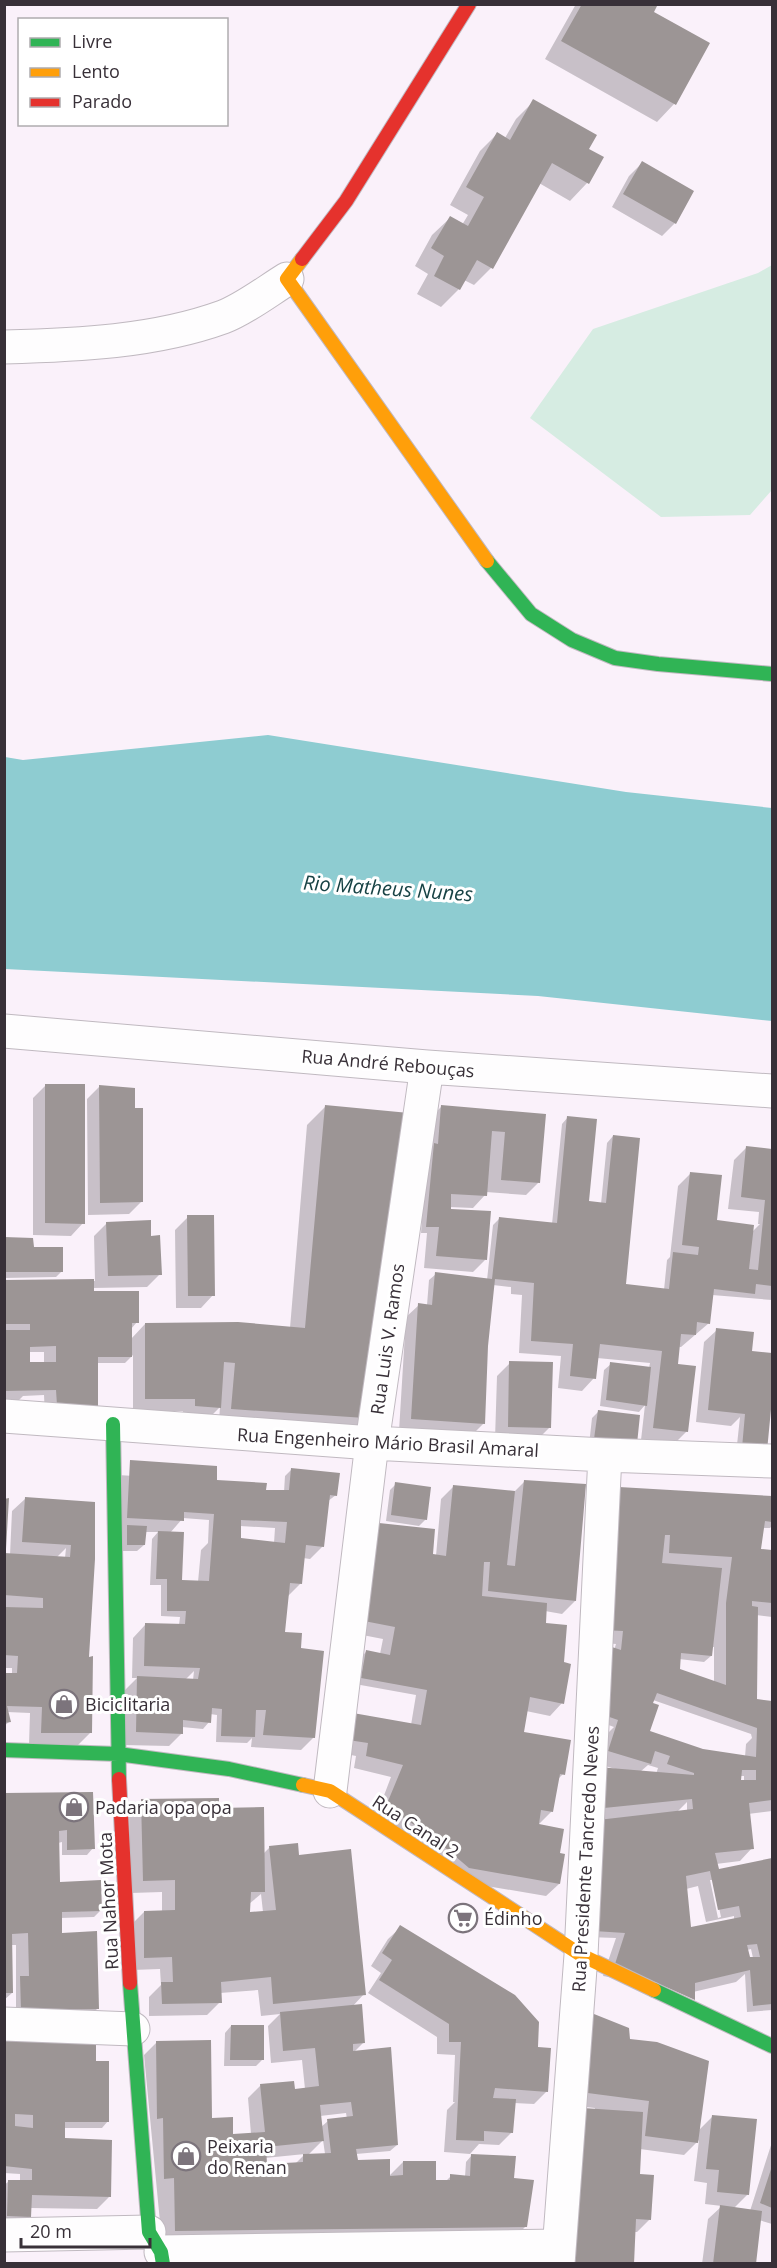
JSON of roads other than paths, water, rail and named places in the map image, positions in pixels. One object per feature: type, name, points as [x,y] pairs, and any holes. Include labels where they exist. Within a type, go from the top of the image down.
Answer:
[{"type":"street","points":[[4,347],[74,346],[161,333],[225,316],[287,279],[346,201],[469,4]]},
{"type":"street","points":[[287,279],[480,553],[531,614],[572,640],[615,658],[772,674]]},
{"type":"street","name":"Rua André Rebouças","points":[[4,1031],[427,1067],[772,1091]]},
{"type":"street","name":"Rua Luis V. Ramos","points":[[330,1791],[372,1443],[427,1067]]},
{"type":"street","name":"Rua Engenheiro Mário Brasil Amaral","points":[[4,1416],[372,1443],[772,1461]]},
{"type":"street","name":"Rua Nahor Mota","points":[[113,1424],[118,1754],[133,2029],[158,2249]]},
{"type":"street","name":"Rua Presidente Tancredo Neves","points":[[558,2255],[581,1955],[605,1455]]},
{"type":"street","name":"Rua Canal 2","points":[[4,1750],[118,1754],[229,1769],[330,1791],[581,1955],[772,2046]]},
{"type":"street","points":[[4,2024],[133,2029]]},
{"type":"street","points":[[4,2235],[158,2249],[558,2255]]},
{"type":"water","name":"Rio Matheus Nunes","points":[[268,735],[626,792],[772,808],[772,1021],[538,996],[5,969],[5,757],[23,760]]},
{"type":"place","name":"Biciclitaria","points":[[64,1704]]},
{"type":"place","name":"Padaria opa opa","points":[[74,1807]]},
{"type":"place","name":"Édinho","points":[[463,1918]]},
{"type":"place","name":"Peixaria do Renan","points":[[186,2156]]}]
